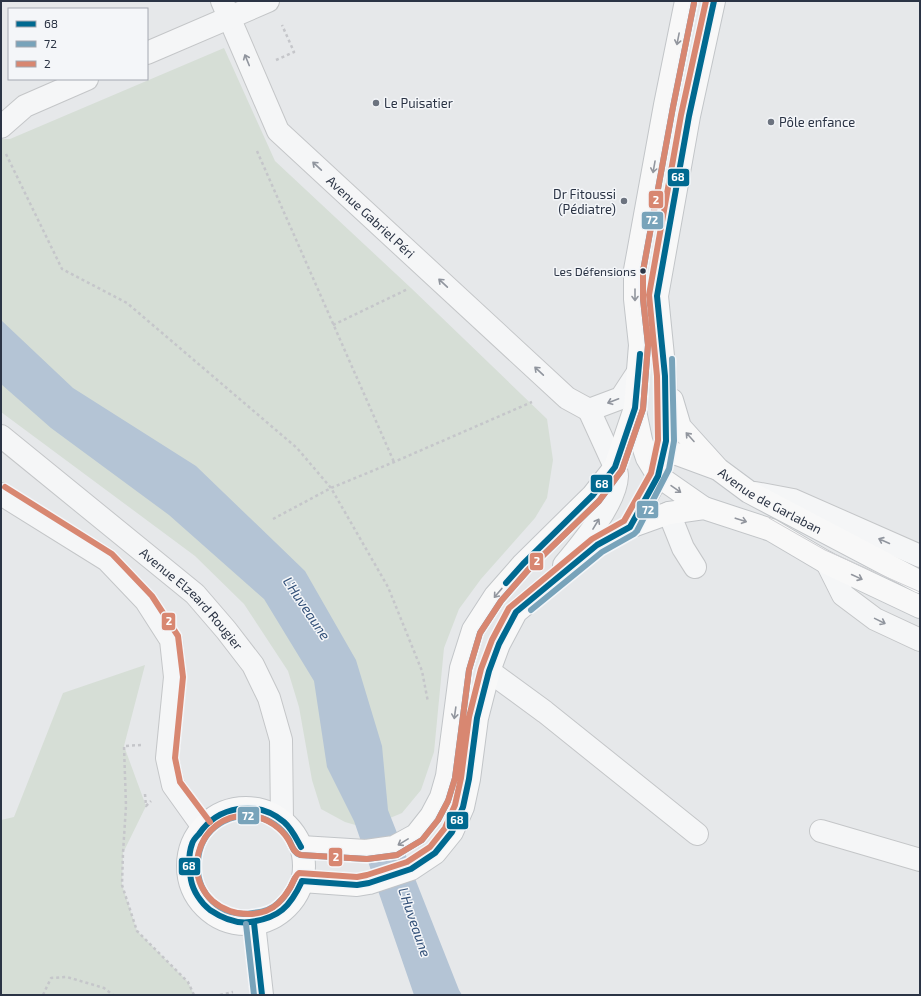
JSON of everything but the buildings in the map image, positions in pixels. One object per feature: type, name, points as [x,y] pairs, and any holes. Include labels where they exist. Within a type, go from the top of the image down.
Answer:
[{"type":"main road","points":[[625,530],[658,476],[661,467],[654,454],[640,440],[635,408],[640,345],[635,299],[635,270],[665,105],[686,1]]},
{"type":"main road","points":[[654,454],[666,441],[665,376],[657,296],[689,116],[714,1]]},
{"type":"main road","name":"Avenue de Garlaban","points":[[665,376],[680,427],[718,469],[749,492],[920,582]]},
{"type":"main road","points":[[615,467],[635,408]]},
{"type":"main road","points":[[301,847],[366,851],[394,847],[416,834],[431,816],[441,797],[447,776],[462,668],[474,630],[495,596],[523,564],[593,495],[615,467],[637,453],[676,454],[718,469]]},
{"type":"main road","points":[[658,476],[704,508]]},
{"type":"main road","name":"Avenue de Garlaban","points":[[302,881],[357,885],[369,883],[411,869],[435,853],[452,832],[463,806],[469,779],[477,718],[489,671],[499,644],[516,612],[597,545],[625,530],[669,513],[704,508],[771,530],[827,563],[912,603]]},
{"type":"main road","points":[[249,807],[266,811],[282,820],[293,831],[301,847],[304,864],[302,881],[295,897],[284,909],[270,918],[254,923],[234,923],[216,915],[201,901],[191,884],[188,864],[192,844],[203,827],[216,816],[232,809],[249,807]]},
{"type":"main road","points":[[254,923],[262,995]]},
{"type":"street","points":[[148,52],[226,9],[273,10]]},
{"type":"street","name":"Avenue Gabriel Péri","points":[[226,9],[278,131],[567,398],[589,410]]},
{"type":"street","points":[[1,127],[25,106],[85,80]]},
{"type":"street","points":[[545,587],[589,534],[612,498],[617,476],[615,467],[589,410],[621,398],[638,372]]},
{"type":"street","name":"Avenue Elzeard Rougier","points":[[1,436],[195,594],[226,630],[253,666],[269,698],[281,740],[282,820]]},
{"type":"street","points":[[749,492],[792,500],[920,556]]},
{"type":"street","points":[[1,494],[107,560],[146,601],[171,640],[175,677],[167,758],[173,785],[203,827]]},
{"type":"street","points":[[669,513],[682,548],[695,567]]},
{"type":"street","points":[[827,563],[843,595],[875,618],[920,640]]},
{"type":"street","points":[[489,671],[545,712],[697,834]]},
{"type":"street","points":[[821,831],[920,860]]},
{"type":"path","points":[[273,10],[294,52],[276,60]]},
{"type":"path","points":[[255,146],[394,462]]},
{"type":"path","points":[[4,152],[62,269],[126,303],[297,448],[331,488],[388,587],[422,671],[428,705]]},
{"type":"path","points":[[333,325],[411,288],[430,272]]},
{"type":"path","points":[[272,519],[331,488],[394,462],[536,399]]},
{"type":"path","points":[[142,752],[141,744],[124,746],[126,806],[122,885],[137,931],[188,982],[194,995]]},
{"type":"path","points":[[145,790],[146,806],[173,785]]},
{"type":"path","points":[[43,995],[51,978],[67,977],[104,988],[113,995]]},
{"type":"shaded area","points":[[224,48],[275,161],[411,288],[547,419],[553,460],[547,498],[535,518],[481,579],[459,609],[444,648],[434,752],[421,790],[402,813],[366,828],[345,822],[321,809],[312,780],[299,707],[288,671],[244,604],[195,556],[1,412],[1,139],[10,139]]},
{"type":"shaded area","points":[[145,665],[124,746],[146,806],[123,853],[122,885],[137,931],[188,982],[194,995],[1,995],[1,820],[14,817],[63,693]]},
{"type":"water","name":"L'Huveaune","points":[[1,320],[73,388],[196,466],[305,571],[356,660],[382,746],[388,810],[462,995],[414,995],[354,821],[327,767],[314,681],[264,599],[169,515],[51,428],[1,384]]},
{"type":"tram line","points":[[769,518],[825,550],[920,592]]},
{"type":"transit line","name":"2","points":[[694,3],[643,271],[643,299],[648,345],[643,409],[622,470],[599,501],[529,569],[501,601],[480,633],[469,670],[455,778],[448,801],[438,820],[422,840],[397,855],[367,859],[301,855],[294,851],[282,831],[268,821],[253,816],[233,817],[217,825],[205,838],[198,853],[197,870],[202,887],[212,901],[230,911],[243,914],[253,914],[270,909],[283,899],[299,873],[357,877],[407,862],[430,847],[445,828],[455,805],[461,778],[469,717],[481,669],[492,640],[509,608],[592,539],[624,521],[651,473],[658,440],[657,376],[649,295],[681,115],[706,1]]},
{"type":"transit line","name":"68","points":[[302,881],[357,885],[369,883],[411,869],[435,853],[452,832],[463,807],[469,779],[477,718],[489,671],[499,644],[516,612],[597,545],[630,527],[658,476],[666,441],[665,376],[657,296],[689,116],[714,1]]},
{"type":"transit line","name":"72","points":[[295,878],[283,898],[270,909],[241,914],[230,912],[221,908],[212,901],[201,883],[198,873],[198,861],[201,846],[205,838],[215,827],[224,821],[241,816],[262,818],[275,825],[285,834],[294,850],[300,855],[367,859],[397,855],[422,840],[438,820],[448,801],[455,778],[469,670],[480,633],[501,601],[529,569],[599,501],[622,470],[643,409],[648,345],[643,299],[643,271],[694,3]]},
{"type":"transit line","name":"68","points":[[506,583],[523,564],[593,495],[615,467],[635,408],[640,354]]},
{"type":"transit line","name":"72","points":[[531,610],[602,552],[637,531],[669,469],[674,441],[672,359]]},
{"type":"transit line","name":"2","points":[[5,487],[112,554],[152,596],[178,636],[183,677],[175,758],[180,782],[210,822]]},
{"type":"transit line","name":"68","points":[[301,847],[294,834],[284,822],[273,815],[262,810],[250,808],[238,809],[216,817],[196,837],[191,848],[189,867],[194,888],[204,904],[219,916],[240,922],[260,920],[269,918],[276,914],[293,898],[302,881]]},
{"type":"transit line","name":"68","points":[[254,923],[262,995]]},
{"type":"transit line","name":"72","points":[[246,924],[254,995]]},
{"type":"place","name":"Le Puisatier","points":[[376,103]]},
{"type":"place","name":"Pôle enfance","points":[[771,122]]},
{"type":"place","name":"Dr Fitoussi (Pédiatre)","points":[[624,201]]},
{"type":"place","name":"Les Défensions","points":[[643,271]]}]
